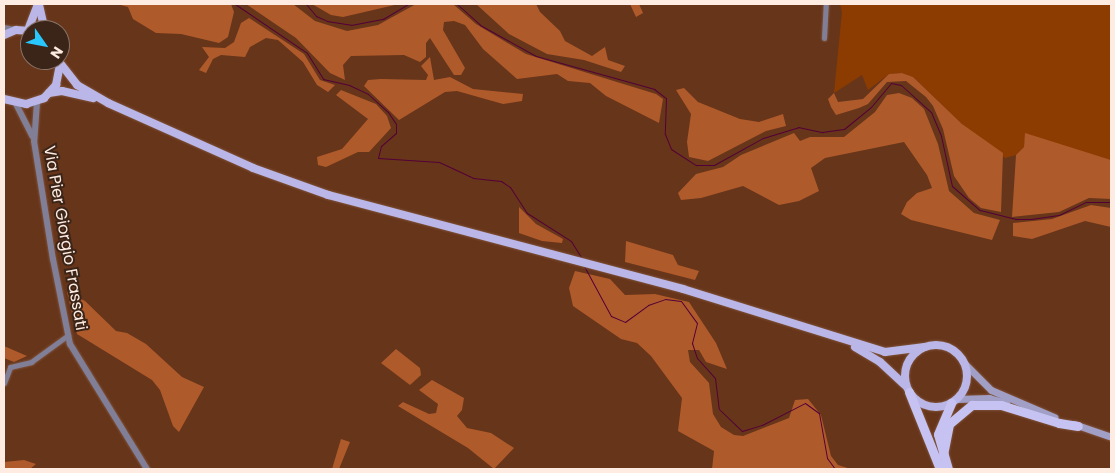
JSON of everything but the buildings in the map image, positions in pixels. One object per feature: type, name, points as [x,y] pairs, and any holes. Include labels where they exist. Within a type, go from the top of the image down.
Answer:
[{"type":"highway","points":[[908,389],[940,469]]},
{"type":"highway","points":[[948,469],[942,455],[938,434],[954,401]]},
{"type":"highway","points":[[942,455],[948,424],[972,405],[1002,405],[1059,423],[1078,426]]},
{"type":"main road","points":[[38,4],[42,20]]},
{"type":"main road","points":[[32,20],[38,4]]},
{"type":"main road","points":[[4,35],[20,30]]},
{"type":"main road","points":[[4,99],[16,104],[37,102],[49,94],[58,80],[59,70]]},
{"type":"main road","points":[[65,70],[77,85],[108,103]]},
{"type":"main road","points":[[49,94],[76,92],[108,103],[253,168],[328,194],[734,305],[846,342],[885,352],[925,347],[948,347],[991,390],[1040,412],[1111,437]]},
{"type":"main road","points":[[846,342],[880,362],[928,406],[954,401],[989,398],[1040,412]]},
{"type":"main road","points":[[908,389],[908,363],[925,347]]},
{"type":"main road","points":[[954,401],[966,386],[964,363]]},
{"type":"street","points":[[824,38],[826,4]]},
{"type":"street","points":[[4,28],[16,30]]},
{"type":"street","name":"Via Pier Giorgio Frassati","points":[[37,102],[34,141],[70,344],[147,469]]},
{"type":"street","name":"Via Pier Giorgio Frassati","points":[[16,104],[34,141]]},
{"type":"street","points":[[4,383],[10,367],[31,362],[68,335]]},
{"type":"shaded area","points":[[117,4],[231,4],[234,12],[228,37],[219,43],[181,34],[156,33],[133,19],[128,7]]},
{"type":"shaded area","points":[[246,4],[293,4],[315,21],[347,31],[378,25],[416,4],[453,4],[476,24],[526,54],[656,94],[663,99],[659,123],[606,96],[590,83],[568,81],[557,74],[517,79],[483,49],[465,25],[454,21],[444,22],[443,30],[465,68],[461,75],[454,75],[430,38],[426,43],[426,57],[420,62],[404,55],[351,56],[343,65],[345,80],[330,73],[296,38]]},
{"type":"shaded area","points":[[312,4],[399,4],[343,17],[331,15]]},
{"type":"shaded area","points":[[476,4],[536,4],[540,12],[560,31],[565,41],[592,56],[605,47],[608,60],[625,66],[621,72],[584,60],[547,54],[509,34]]},
{"type":"shaded area","points":[[630,4],[639,4],[643,13],[636,17]]},
{"type":"shaded area","points":[[840,4],[1111,4],[1111,160],[1046,141],[1024,141],[1024,147],[1016,155],[1005,158],[962,124],[913,77],[902,73],[889,74],[868,90],[862,75],[834,93],[842,12]]},
{"type":"shaded area","points":[[249,18],[304,54],[320,80],[335,85],[328,92],[317,85],[303,62],[278,40],[266,38],[250,47],[245,57],[221,55],[213,59],[206,73],[199,70],[209,57],[202,47],[225,48],[234,42],[241,23]]},
{"type":"shaded area","points":[[430,57],[434,80],[450,77],[473,89],[523,94],[522,101],[503,104],[457,91],[445,92],[399,120],[364,86],[368,80],[426,80],[428,75],[421,66]]},
{"type":"shaded area","points":[[902,73],[913,77],[962,124],[1003,153],[1001,212],[981,208],[969,198],[954,176],[943,129],[933,106],[926,97],[906,81],[887,82],[868,104],[859,108],[836,115],[831,107],[828,99],[834,93],[838,102],[863,99],[889,74]]},
{"type":"shaded area","points":[[684,88],[698,102],[740,119],[759,122],[783,114],[786,126],[766,131],[708,161],[689,157],[687,142],[691,114],[676,90]]},
{"type":"shaded area","points":[[341,90],[376,104],[387,116],[391,128],[369,152],[358,152],[326,167],[318,165],[317,157],[342,149],[368,119],[336,95]]},
{"type":"shaded area","points":[[899,93],[912,98],[924,109],[938,144],[949,191],[974,213],[1000,220],[992,240],[911,220],[901,214],[907,202],[917,193],[932,188],[927,175],[904,142],[825,158],[811,168],[819,191],[799,201],[779,205],[743,186],[701,198],[681,200],[678,193],[696,174],[723,167],[741,155],[794,133],[800,141],[810,137],[844,137],[875,112],[887,95]]},
{"type":"shaded area","points":[[1025,133],[1111,160],[1111,199],[1089,198],[1059,212],[1012,217],[1016,155],[1024,147]]},
{"type":"shaded area","points":[[1091,205],[1111,208],[1111,227],[1085,221],[1032,239],[1013,236],[1013,223],[1052,219]]},
{"type":"shaded area","points":[[519,207],[536,224],[563,239],[562,243],[542,241],[519,233]]},
{"type":"shaded area","points":[[626,241],[673,255],[678,265],[699,271],[695,280],[625,262]]},
{"type":"shaded area","points":[[575,271],[610,279],[625,295],[655,294],[689,302],[716,343],[727,369],[706,362],[699,350],[688,350],[690,362],[709,383],[713,414],[721,427],[734,435],[743,436],[789,418],[795,400],[808,399],[821,415],[831,456],[838,465],[851,469],[712,469],[714,451],[678,431],[682,398],[651,356],[637,343],[621,339],[573,306],[569,288]]},
{"type":"shaded area","points":[[67,292],[85,301],[116,331],[127,333],[146,344],[182,377],[204,387],[179,432],[173,426],[160,390],[152,380],[77,334]]},
{"type":"shaded area","points":[[4,346],[27,356],[14,362],[4,358]]},
{"type":"shaded area","points":[[396,349],[420,368],[421,375],[410,385],[381,363]]},
{"type":"shaded area","points":[[432,380],[464,398],[462,410],[457,416],[467,428],[491,433],[514,448],[494,469],[468,448],[398,406],[403,402],[429,414],[436,413],[438,404],[419,390]]},
{"type":"shaded area","points":[[341,439],[350,442],[339,469],[332,469]]},
{"type":"shaded area","points":[[24,460],[36,464],[30,469],[4,468],[4,462]]},
{"type":"waterway","points":[[235,4],[307,53],[323,79],[349,85],[368,94],[388,112],[396,124],[396,133],[381,146],[378,158],[439,162],[473,178],[501,181],[510,187],[527,213],[571,241],[581,257]]},
{"type":"waterway","points":[[306,4],[316,16],[327,21],[351,25],[383,19],[408,4]]},
{"type":"waterway","points":[[457,4],[480,25],[536,56],[654,89],[666,98],[665,134],[671,149],[696,165],[714,165],[763,138],[798,127],[822,132],[844,129],[871,107],[891,83],[901,85],[931,112],[941,136],[952,186],[980,210],[1017,219],[1031,219],[1059,215],[1086,202],[1111,202]]},
{"type":"waterway","points":[[584,266],[611,316],[625,322],[648,305],[665,299],[681,301],[697,323],[692,343],[697,358],[715,378],[719,409],[742,431],[762,425],[805,403],[819,413],[827,458],[835,469]]}]
